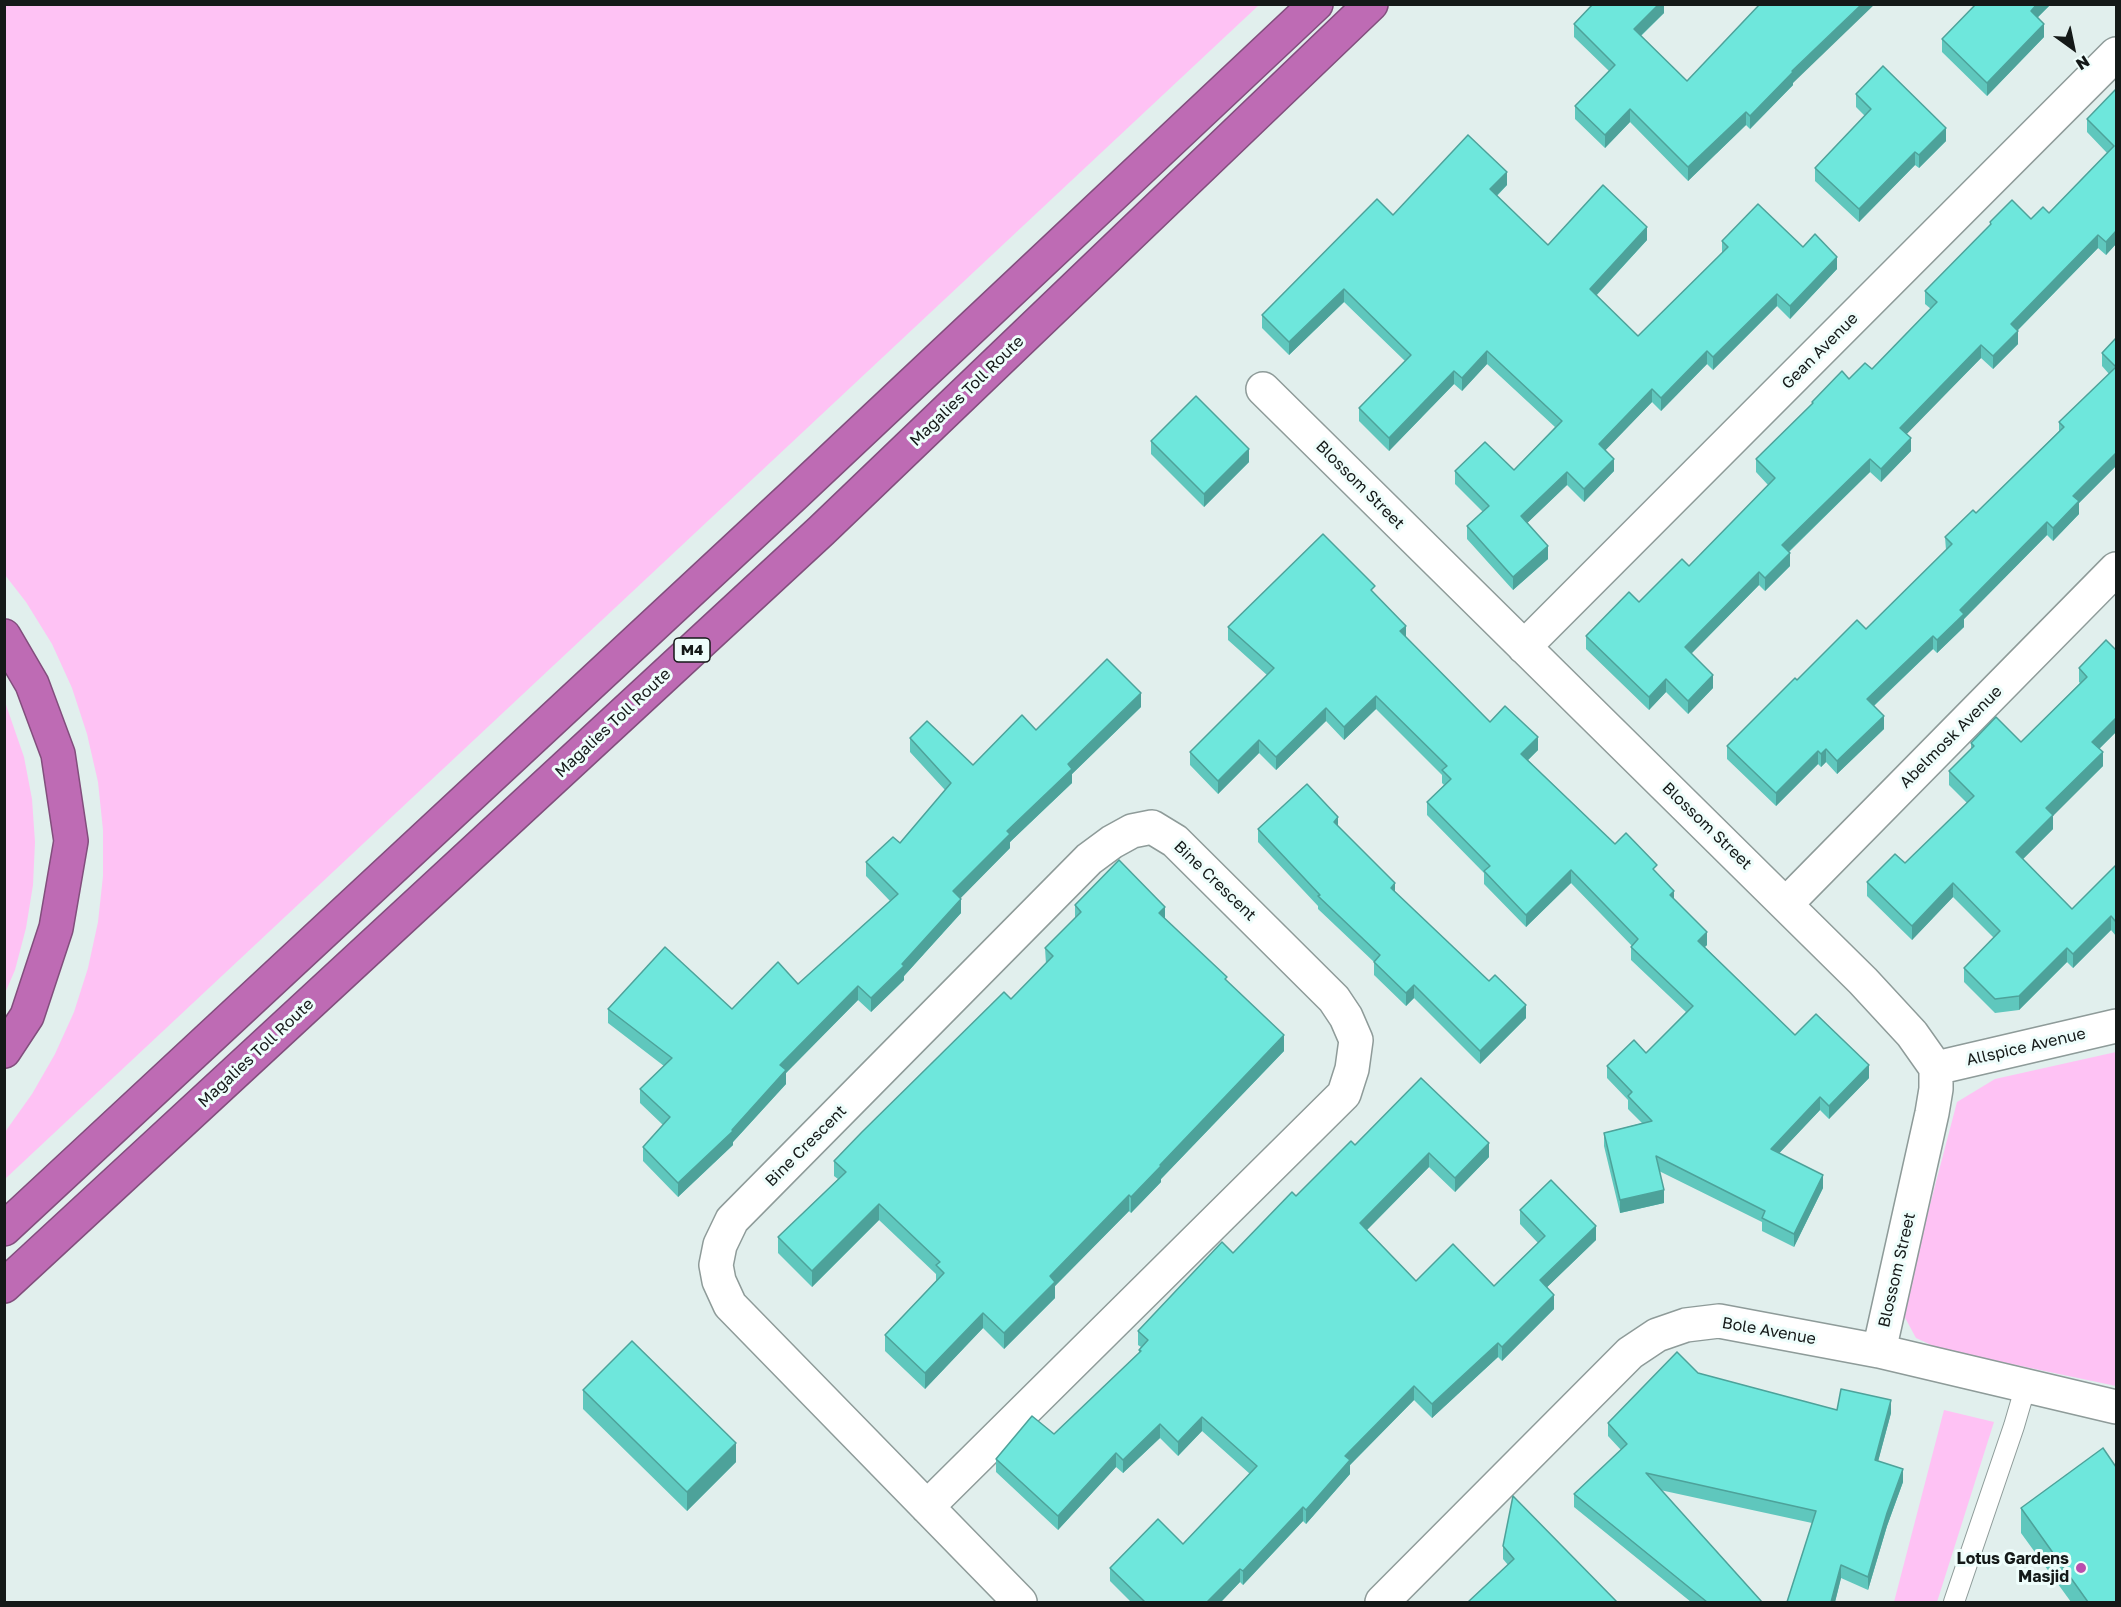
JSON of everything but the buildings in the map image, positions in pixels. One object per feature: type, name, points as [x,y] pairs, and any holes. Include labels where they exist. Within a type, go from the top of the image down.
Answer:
[{"type":"highway","name":"M4","points":[[4,1229],[796,492],[1316,4]]},
{"type":"highway","name":"Magalies Toll Route","points":[[4,1286],[821,531],[1371,4]]},
{"type":"highway","points":[[4,636],[32,684],[58,753],[71,841],[56,928],[27,1016],[4,1051]]},
{"type":"street","name":"Gean Avenue","points":[[1524,647],[2116,54]]},
{"type":"street","name":"Blossom Street","points":[[1263,389],[1786,904],[1912,1034],[1936,1068],[1936,1089],[1932,1113],[1878,1351]]},
{"type":"street","name":"Abelmosk Avenue","points":[[1786,904],[2116,569]]},
{"type":"street","name":"Bine Crescent","points":[[927,1507],[1344,1094],[1352,1070],[1356,1040],[1346,1017],[1334,999],[1175,841],[1152,827],[1132,831],[1089,859],[732,1220],[720,1245],[716,1265],[719,1281],[730,1305],[927,1507],[1020,1602]]},
{"type":"street","name":"Allspice Avenue","points":[[1936,1068],[2116,1026]]},
{"type":"street","name":"Bole Avenue","points":[[1382,1602],[1630,1353],[1657,1335],[1686,1325],[1719,1321],[1878,1351],[2116,1407]]},
{"type":"lane","points":[[1954,1602],[2026,1385]]},
{"type":"shaded area","points":[[5,4],[1259,5],[5,1179],[5,1132],[32,1094],[55,1054],[74,1012],[88,968],[98,922],[103,876],[103,830],[98,782],[87,734],[72,688],[52,644],[26,602],[5,575]]},
{"type":"shaded area","points":[[5,702],[24,757],[32,799],[35,842],[33,885],[26,928],[15,970],[5,993]]},
{"type":"shaded area","points":[[2116,1052],[2116,1386],[1940,1349],[1916,1338],[1903,1314],[1905,1300],[1957,1102],[1995,1079]]},
{"type":"shaded area","points":[[1944,1410],[1994,1422],[1937,1602],[1894,1602]]},
{"type":"place","name":"Lotus Gardens Masjid","points":[[2081,1568]]}]
